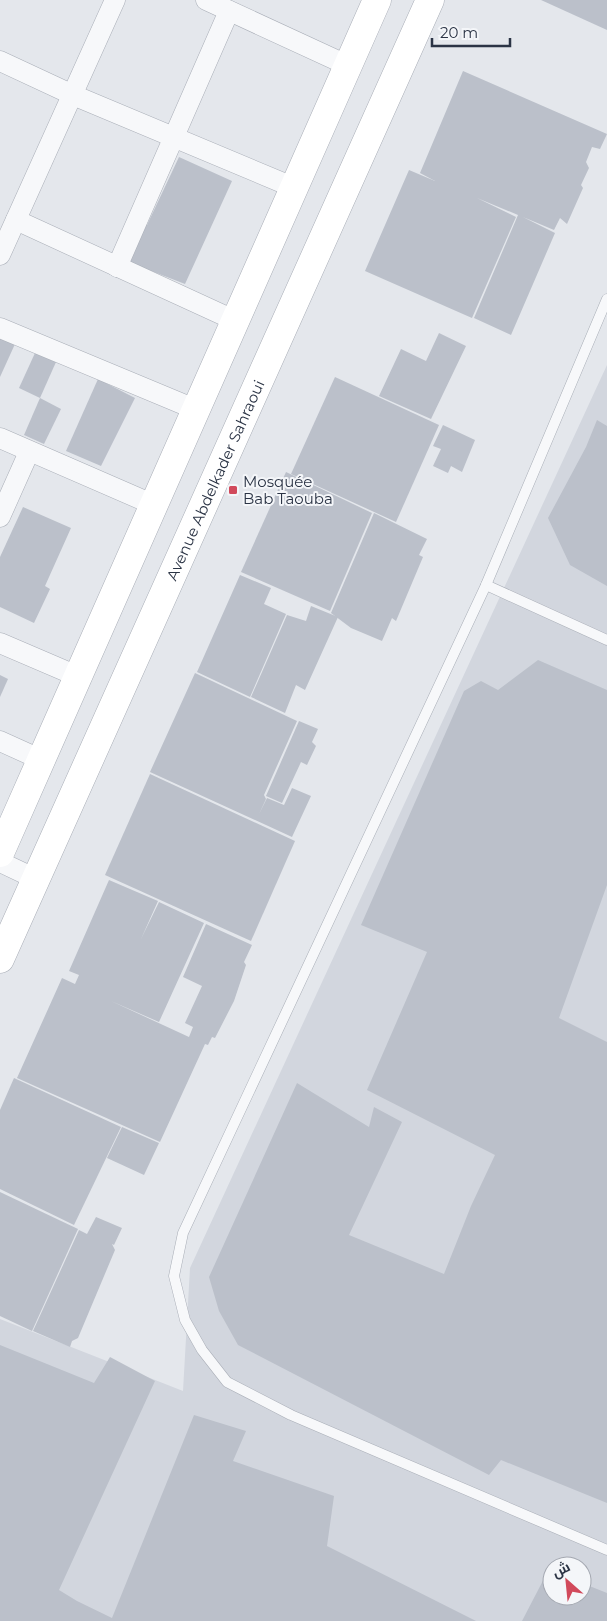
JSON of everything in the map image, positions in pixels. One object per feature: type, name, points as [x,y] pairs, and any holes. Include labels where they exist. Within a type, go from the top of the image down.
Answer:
[{"type":"main road","points":[[0,853],[377,0]]},
{"type":"main road","name":"Avenue Abdelkader Sahraoui","points":[[0,959],[430,0]]},
{"type":"street","points":[[0,255],[115,0]]},
{"type":"street","points":[[206,0],[349,66]]},
{"type":"street","points":[[117,267],[229,11]]},
{"type":"street","points":[[0,62],[72,95],[175,136],[295,188]]},
{"type":"street","points":[[16,220],[236,321]]},
{"type":"street","points":[[0,328],[197,410]]},
{"type":"street","points":[[0,438],[154,505]]},
{"type":"street","points":[[0,517],[29,452]]},
{"type":"street","points":[[0,643],[77,676]]},
{"type":"street","points":[[0,741],[42,760]]},
{"type":"street","points":[[0,862],[36,880]]},
{"type":"lane","points":[[607,299],[486,585],[183,1233],[174,1276],[185,1320],[202,1350],[227,1382],[291,1415],[607,1550]]},
{"type":"lane","points":[[486,585],[607,640]]},
{"type":"shaded area","points":[[607,365],[607,1621],[0,1621],[0,1319],[183,1391],[190,1268]]},
{"type":"building","points":[[541,0],[607,0],[607,30]]},
{"type":"building","points":[[463,71],[607,134],[600,149],[592,147],[586,162],[589,168],[581,185],[583,188],[567,224],[560,218],[554,230],[523,217],[555,233],[511,335],[474,318],[518,215],[477,198],[516,217],[472,318],[365,271],[409,170],[435,181],[420,173]]},
{"type":"building","points":[[179,157],[232,181],[185,284],[128,262],[143,224],[147,225]]},
{"type":"building","points":[[439,333],[466,346],[431,419],[379,396],[401,349],[426,361]]},
{"type":"building","points":[[0,337],[15,344],[0,377]]},
{"type":"building","points":[[35,353],[56,362],[40,398],[19,388]]},
{"type":"building","points":[[335,377],[439,425],[396,522],[291,474]]},
{"type":"building","points":[[98,379],[135,398],[101,466],[66,451]]},
{"type":"building","points":[[40,398],[61,409],[44,444],[24,435]]},
{"type":"building","points":[[597,420],[607,426],[607,586],[570,565],[548,518],[586,447]]},
{"type":"building","points":[[443,425],[475,440],[462,472],[451,466],[448,473],[433,466],[441,449],[433,446]]},
{"type":"building","points":[[286,472],[372,513],[330,611],[241,572]]},
{"type":"building","points":[[23,507],[71,528],[45,586],[50,589],[34,623],[0,607],[0,557]]},
{"type":"building","points":[[374,513],[427,539],[419,555],[423,557],[396,621],[392,618],[382,641],[351,628],[331,613]]},
{"type":"building","points":[[240,575],[271,588],[264,604],[286,614],[250,697],[197,672]]},
{"type":"building","points":[[311,606],[338,617],[305,690],[296,685],[285,713],[251,697],[287,615],[306,621]]},
{"type":"building","points":[[538,660],[607,690],[607,885],[559,1018],[607,1042],[607,1503],[501,1460],[489,1475],[238,1345],[219,1311],[209,1277],[297,1083],[369,1127],[374,1107],[402,1122],[349,1235],[444,1274],[471,1206],[495,1155],[367,1090],[427,952],[361,925],[464,691],[481,681],[498,690]]},
{"type":"building","points":[[195,673],[297,721],[264,795],[266,799],[259,814],[267,798],[284,805],[292,788],[311,796],[292,837],[150,772]]},
{"type":"building","points":[[0,675],[8,679],[0,697]]},
{"type":"building","points":[[299,721],[318,729],[312,742],[316,746],[307,765],[301,762],[282,803],[266,796]]},
{"type":"building","points":[[150,774],[295,841],[251,941],[105,875]]},
{"type":"building","points":[[109,880],[158,901],[141,939],[159,902],[204,923],[159,1022],[111,1001],[189,1037],[193,1027],[185,1023],[202,986],[183,977],[206,924],[252,945],[244,962],[246,965],[234,1001],[215,1038],[212,1037],[208,1045],[205,1044],[160,1142],[17,1078],[62,978],[75,984],[79,975],[69,971]]},
{"type":"building","points":[[14,1078],[121,1127],[74,1225],[0,1189],[0,1110]]},
{"type":"building","points":[[122,1127],[159,1143],[144,1175],[107,1158]]},
{"type":"building","points":[[0,1192],[78,1229],[32,1331],[0,1316]]},
{"type":"building","points":[[96,1217],[122,1228],[114,1245],[112,1244],[115,1250],[78,1338],[72,1341],[70,1347],[33,1331],[79,1230],[87,1234]]},
{"type":"building","points":[[0,1345],[94,1383],[110,1357],[155,1381],[59,1590],[77,1601],[112,1618],[194,1415],[246,1431],[233,1461],[334,1496],[327,1546],[476,1621],[0,1621]]},
{"type":"building","points":[[542,1582],[542,1606],[592,1606],[592,1587],[607,1593],[607,1621],[522,1621]]},
{"type":"place","name":"Mosquée Bab Taouba","points":[[233,490]]}]
